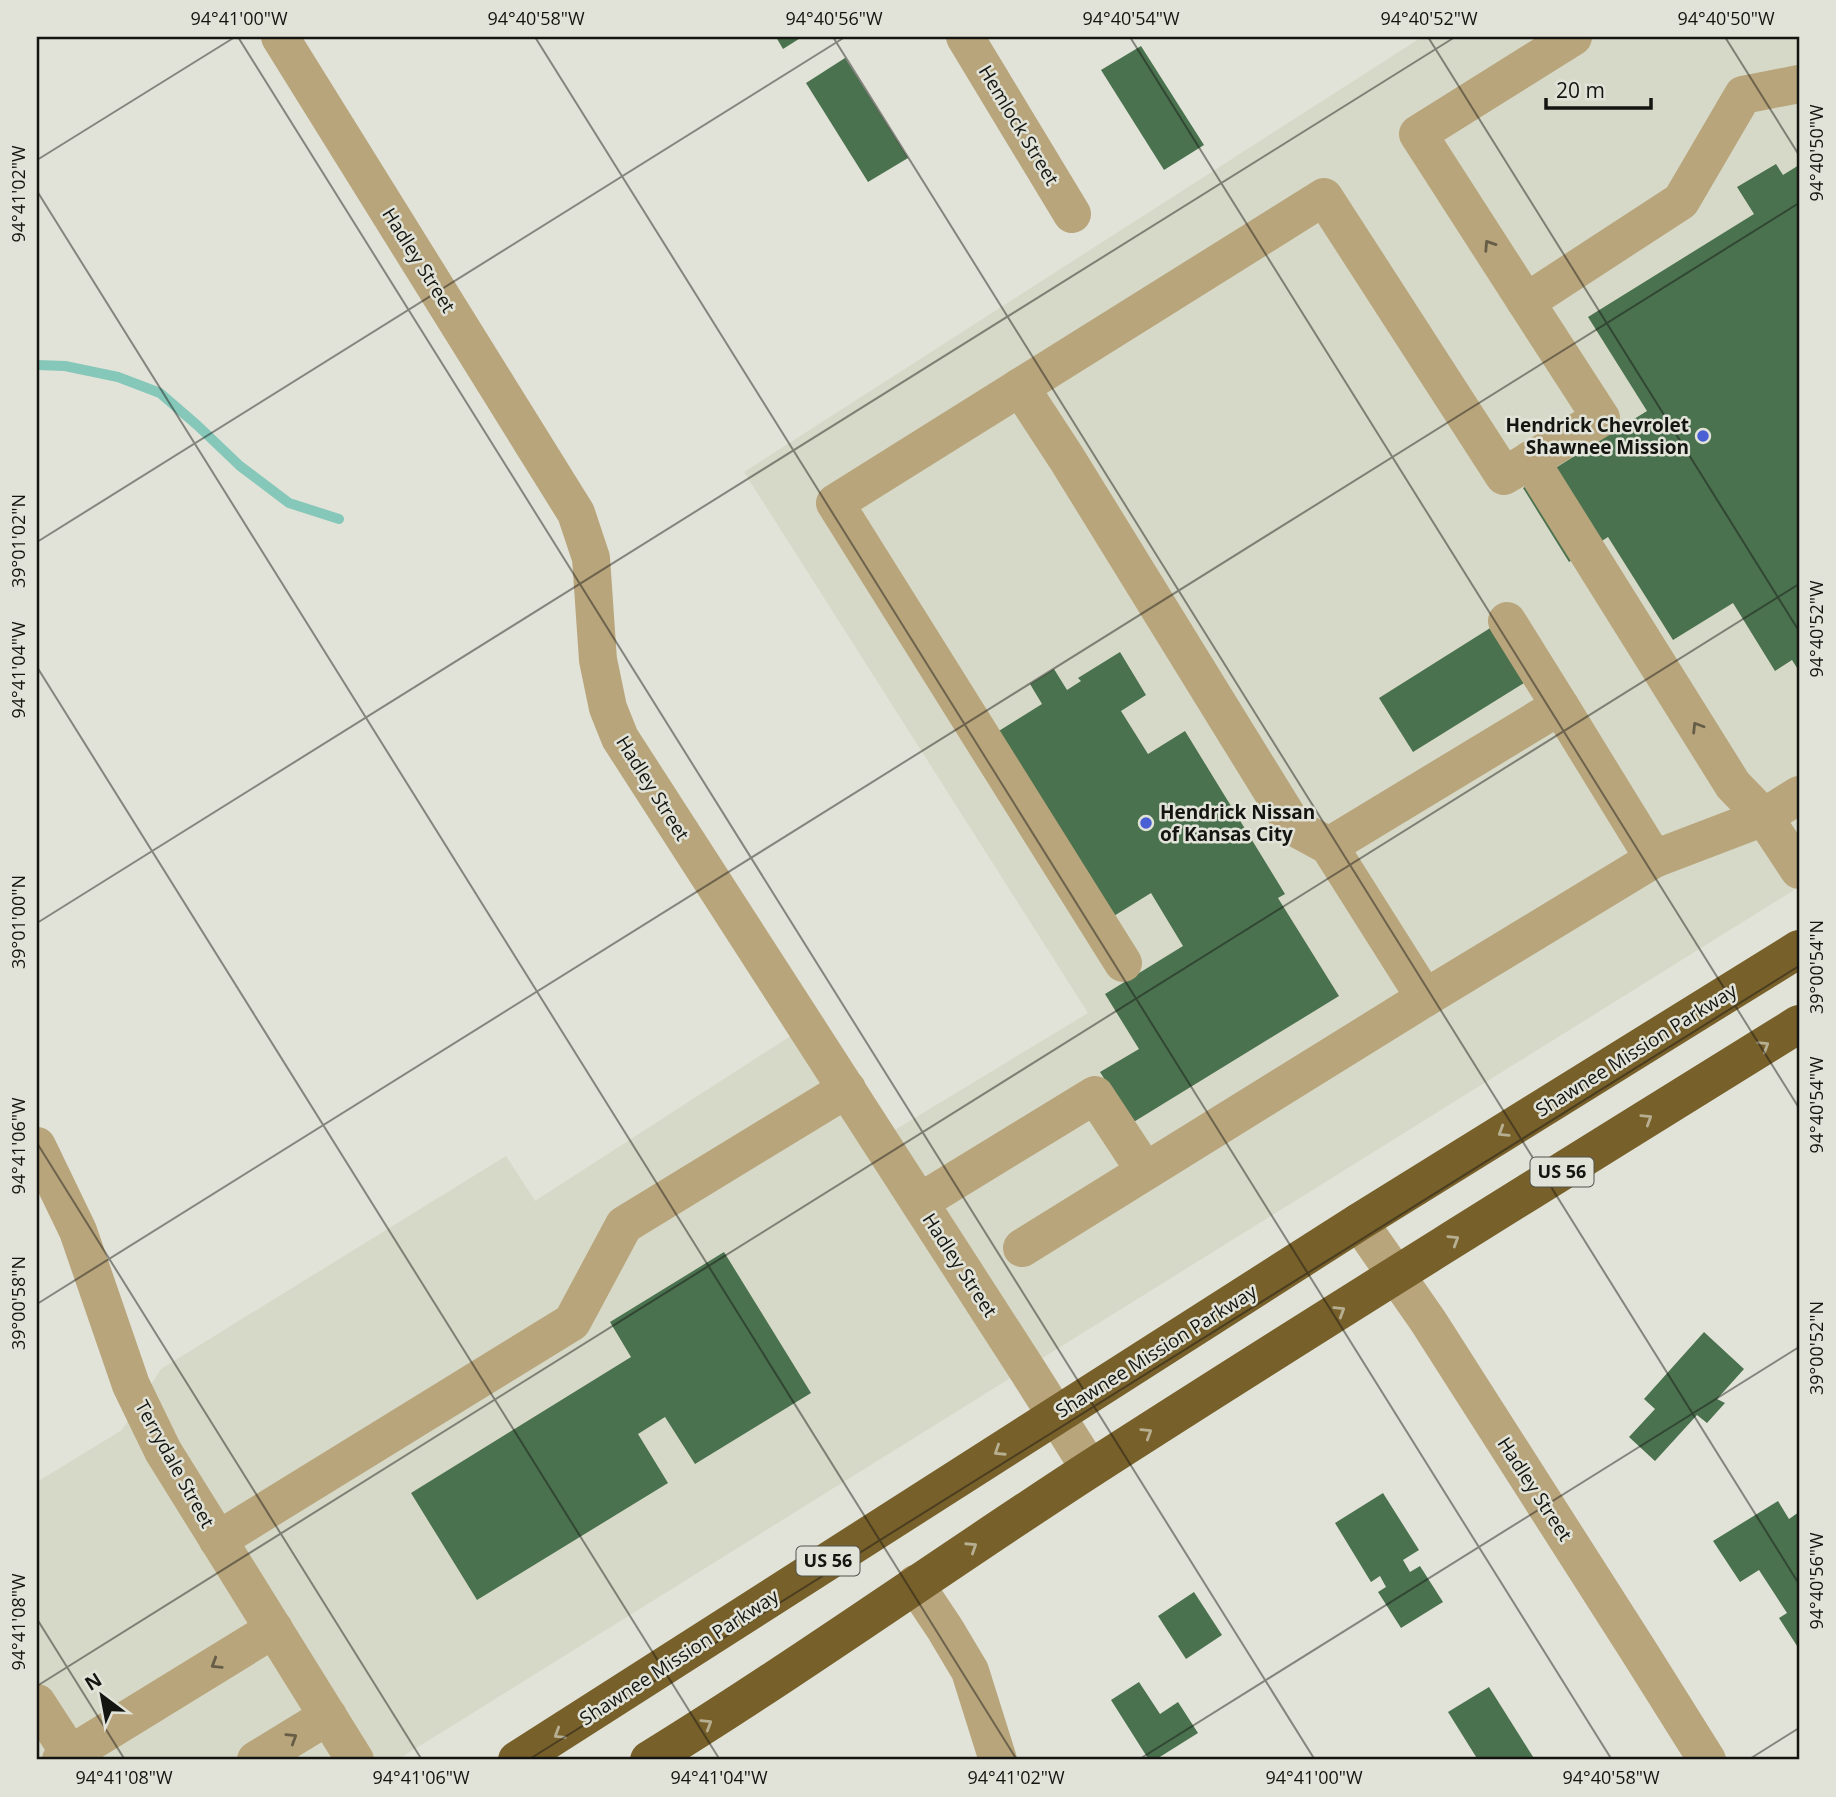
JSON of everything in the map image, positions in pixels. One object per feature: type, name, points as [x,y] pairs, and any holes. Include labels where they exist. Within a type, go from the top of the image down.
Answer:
[{"type":"highway","name":"Shawnee Mission Parkway","points":[[517,1760],[1359,1222],[1799,949]]},
{"type":"highway","name":"US 56","points":[[649,1760],[731,1709],[1090,1469],[1799,1024]]},
{"type":"street","name":"Hadley Street","points":[[280,37],[576,513],[591,558],[598,660],[608,708],[620,738],[1090,1469]]},
{"type":"street","name":"Hemlock Street","points":[[965,37],[1073,214]]},
{"type":"street","points":[[1123,963],[835,503],[1324,197],[1504,476],[1601,418],[1418,134],[1573,37]]},
{"type":"street","points":[[1526,302],[1681,201],[1742,95],[1799,84]]},
{"type":"street","points":[[1020,387],[1294,827],[1329,846],[1425,998]]},
{"type":"street","points":[[1530,460],[1733,785],[1764,817],[1799,870]]},
{"type":"street","points":[[1507,621],[1654,859]]},
{"type":"street","points":[[1329,846],[1560,706]]},
{"type":"street","points":[[1022,1248],[1654,859],[1764,817],[1799,795]]},
{"type":"street","points":[[218,1540],[572,1322],[624,1225],[846,1089]]},
{"type":"street","points":[[920,1202],[1095,1095],[1145,1171]]},
{"type":"street","name":"Terrydale Street","points":[[37,1146],[78,1231],[131,1385],[163,1451],[355,1760]]},
{"type":"street","name":"Hadley Street","points":[[1359,1222],[1428,1321],[1707,1760]]},
{"type":"street","points":[[915,1584],[970,1671],[998,1760]]},
{"type":"street","points":[[37,1703],[68,1758],[274,1629]]},
{"type":"street","points":[[256,1760],[328,1716]]},
{"type":"shaded area","points":[[1422,37],[1799,37],[1799,887],[397,1760],[37,1760],[37,1482],[122,1430],[161,1369],[506,1156],[535,1201],[792,1035],[870,1145],[1088,1013],[744,472]]},
{"type":"building","points":[[776,37],[802,37],[783,49]]},
{"type":"building","points":[[1141,46],[1204,145],[1164,170],[1101,70]]},
{"type":"building","points":[[845,58],[908,158],[868,182],[806,83]]},
{"type":"building","name":"Hendrick Chevrolet Shawnee Mission","points":[[1776,164],[1783,175],[1799,165],[1799,671],[1792,660],[1775,671],[1733,603],[1673,640],[1608,537],[1569,562],[1523,488],[1647,411],[1588,317],[1754,214],[1737,187]]},
{"type":"building","points":[[1495,625],[1529,680],[1413,752],[1379,698]]},
{"type":"building","name":"Hendrick Nissan of Kansas City","points":[[1120,652],[1146,695],[1121,711],[1148,754],[1185,731],[1285,894],[1278,898],[1339,996],[1132,1123],[1100,1072],[1139,1049],[1105,994],[1183,946],[1151,893],[1109,919],[994,734],[1042,704],[1030,684],[1054,669],[1067,690],[1081,681],[1078,678]]},
{"type":"building","points":[[724,1252],[811,1393],[695,1464],[665,1417],[638,1434],[668,1483],[477,1600],[411,1493],[631,1357],[610,1322]]},
{"type":"building","points":[[1704,1332],[1744,1369],[1717,1399],[1725,1403],[1707,1423],[1697,1415],[1655,1461],[1629,1437],[1655,1409],[1644,1399]]},
{"type":"building","points":[[1383,1493],[1419,1550],[1403,1560],[1410,1572],[1420,1566],[1443,1602],[1401,1628],[1378,1592],[1386,1587],[1380,1576],[1371,1582],[1335,1523]]},
{"type":"building","points":[[1778,1501],[1789,1519],[1799,1512],[1799,1649],[1779,1618],[1787,1613],[1759,1570],[1740,1582],[1713,1541]]},
{"type":"building","points":[[1194,1592],[1222,1635],[1186,1659],[1158,1616]]},
{"type":"building","points":[[1139,1682],[1160,1714],[1178,1702],[1198,1733],[1155,1760],[1149,1760],[1111,1700]]},
{"type":"building","points":[[1489,1687],[1535,1760],[1478,1760],[1448,1712]]},
{"type":"waterway","points":[[37,365],[65,366],[118,377],[160,393],[240,466],[289,503],[339,519]]},
{"type":"place","name":"Hendrick Chevrolet Shawnee Mission","points":[[1703,436]]},
{"type":"place","name":"Hendrick Nissan of Kansas City","points":[[1146,823]]}]
